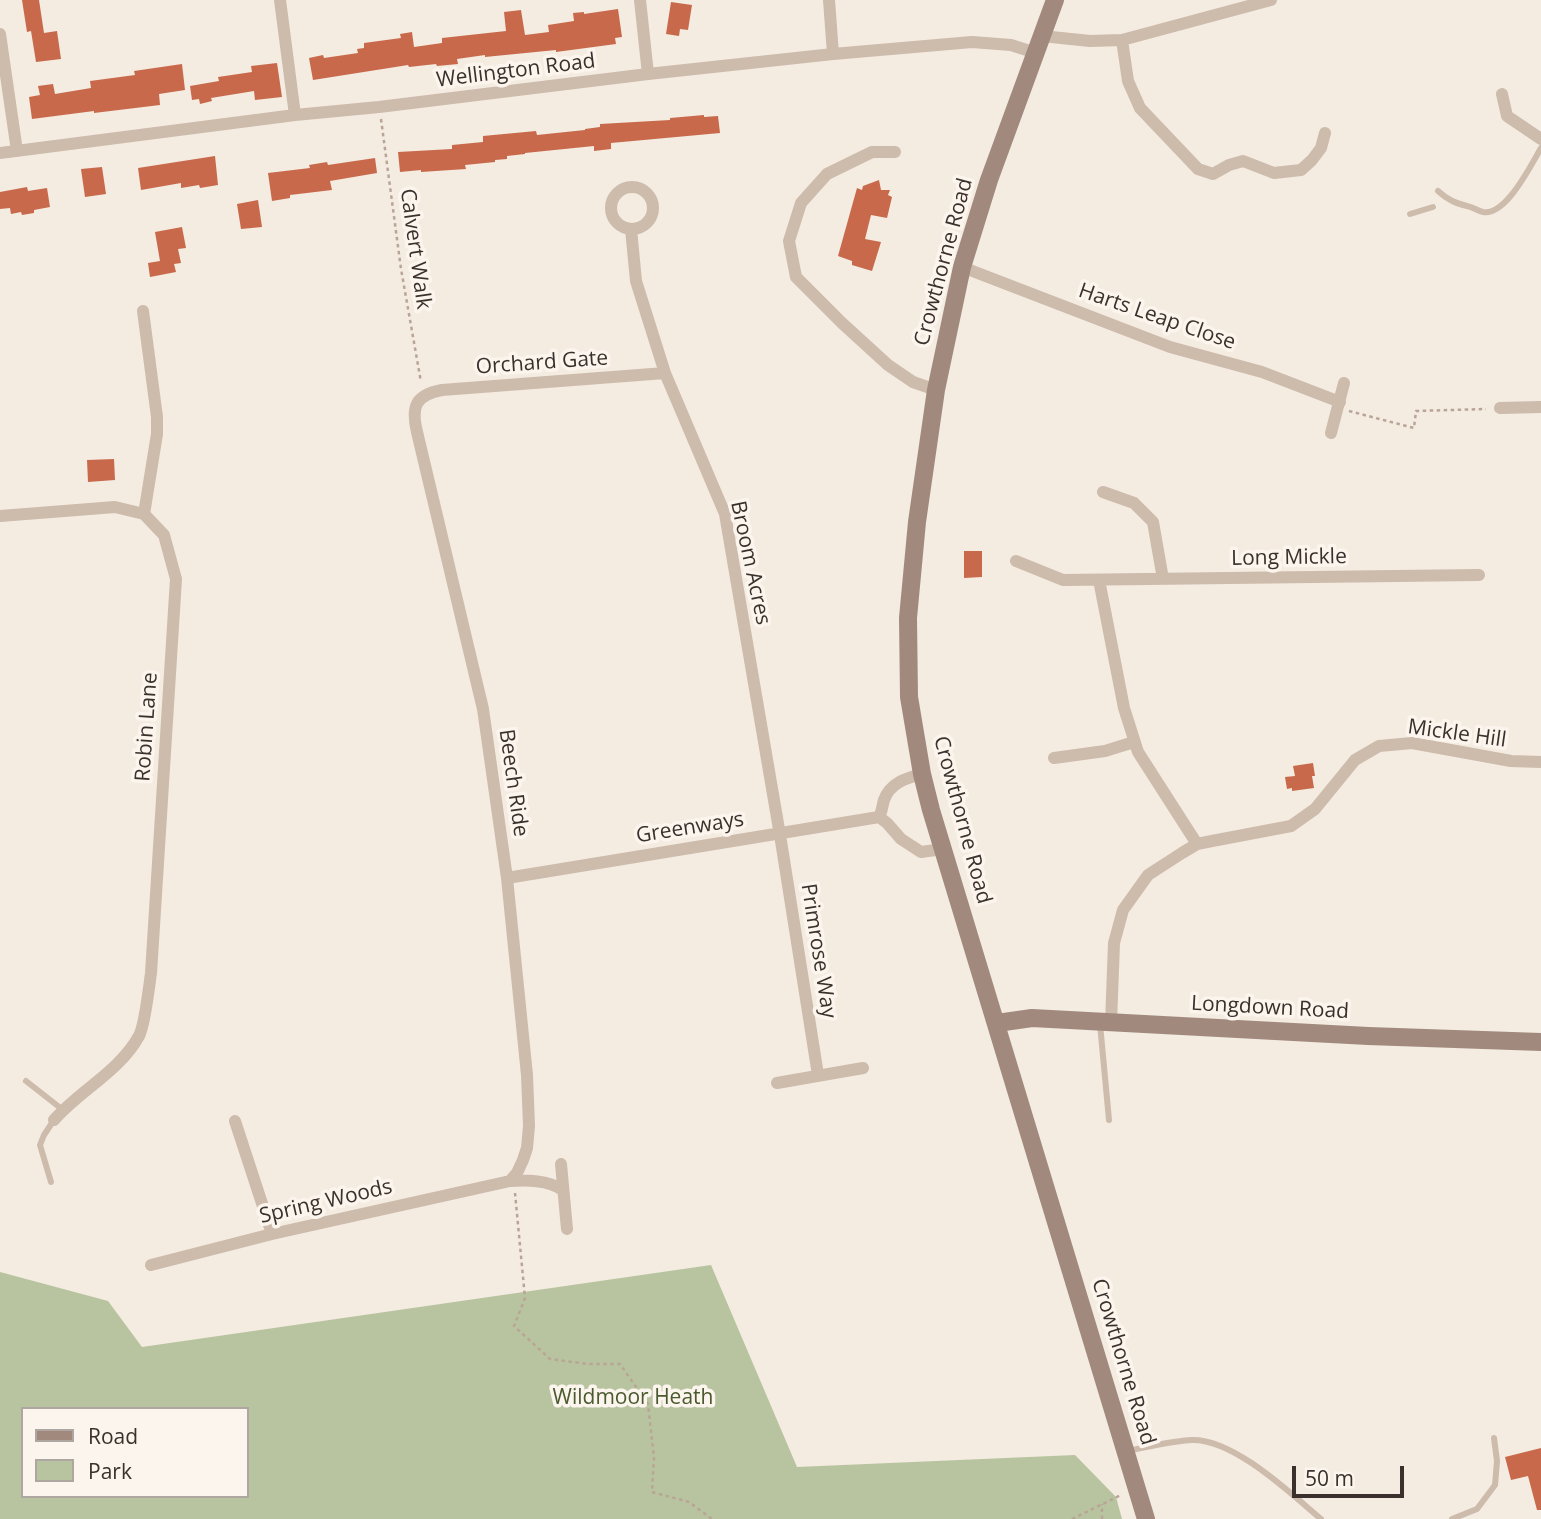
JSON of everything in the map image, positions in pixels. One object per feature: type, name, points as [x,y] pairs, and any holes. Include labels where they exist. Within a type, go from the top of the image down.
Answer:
[{"type":"street","points":[[280,0],[295,115]]},
{"type":"street","points":[[640,0],[648,74]]},
{"type":"street","points":[[829,0],[833,54]]},
{"type":"street","name":"Crowthorne Road","points":[[1055,0],[989,180],[962,267],[936,390],[917,522],[908,618],[909,697],[922,774],[943,849],[1146,1519]]},
{"type":"street","name":"Wellington Road","points":[[0,153],[295,115],[833,54],[972,42],[1011,45],[1122,40],[1271,0]]},
{"type":"street","points":[[0,34],[17,151]]},
{"type":"street","points":[[1122,40],[1128,81],[1140,108],[1198,169],[1213,174],[1243,161],[1275,173],[1301,170],[1321,148],[1325,133]]},
{"type":"street","points":[[1502,94],[1507,116],[1541,139]]},
{"type":"street","points":[[895,152],[872,152],[827,174],[801,203],[789,241],[796,277],[888,365],[913,382],[936,390]]},
{"type":"street","points":[[1212,188],[1213,174]]},
{"type":"street","name":"Broom Acres","points":[[631,229],[636,281],[665,373],[724,514],[779,833]]},
{"type":"street","name":"Harts Leap Close","points":[[962,267],[1170,347],[1262,372],[1339,405]]},
{"type":"street","points":[[0,516],[115,508],[144,514],[157,434],[157,417],[143,311]]},
{"type":"street","name":"Orchard Gate","points":[[424,396],[442,390],[665,373]]},
{"type":"street","points":[[1331,433],[1344,383]]},
{"type":"street","name":"Beech Ride","points":[[424,396],[414,409],[414,419],[483,709],[507,878],[527,1075],[529,1126],[523,1160],[510,1181]]},
{"type":"street","points":[[1500,408],[1541,407]]},
{"type":"street","points":[[1103,492],[1134,503],[1153,522],[1164,579]]},
{"type":"street","name":"Robin Lane","points":[[58,1115],[121,1062],[140,1034],[151,972],[176,579],[164,535],[144,514]]},
{"type":"street","name":"Long Mickle","points":[[1016,561],[1063,580],[1479,575]]},
{"type":"street","points":[[1098,580],[1124,708],[1138,752],[1197,845]]},
{"type":"street","points":[[1054,758],[1105,751],[1135,742]]},
{"type":"street","name":"Mickle Hill","points":[[1105,1022],[1114,943],[1123,911],[1148,875],[1197,845],[1291,826],[1315,809],[1355,760],[1379,746],[1412,743],[1511,761],[1541,762]]},
{"type":"street","points":[[922,774],[901,780],[892,787],[878,817],[901,839],[921,852],[943,849]]},
{"type":"street","name":"Greenways","points":[[507,878],[878,817]]},
{"type":"street","name":"Primrose Way","points":[[779,833],[818,1075]]},
{"type":"street","name":"Longdown Road","points":[[997,1023],[1032,1018],[1368,1037],[1541,1042]]},
{"type":"street","points":[[777,1083],[863,1068]]},
{"type":"street","points":[[235,1121],[272,1234]]},
{"type":"street","points":[[523,1160],[535,1181]]},
{"type":"street","points":[[561,1164],[567,1229]]},
{"type":"street","name":"Spring Woods","points":[[151,1265],[272,1234],[510,1181],[535,1181],[563,1190]]},
{"type":"lane","points":[[1438,191],[1454,203],[1484,213],[1495,210],[1506,202],[1516,189],[1541,148]]},
{"type":"lane","points":[[1410,214],[1433,207]]},
{"type":"lane","points":[[1105,1022],[1108,1120]]},
{"type":"lane","points":[[26,1081],[58,1115],[40,1145],[51,1182]]},
{"type":"lane","points":[[1452,1519],[1477,1509],[1495,1485],[1497,1461],[1494,1438]]},
{"type":"lane","points":[[1125,1451],[1194,1440],[1223,1447],[1271,1476],[1321,1519]]},
{"type":"path","name":"Calvert Walk","points":[[379,107],[401,269],[424,396]]},
{"type":"path","points":[[1339,405],[1414,428],[1416,411],[1500,408]]},
{"type":"path","points":[[510,1181],[515,1190],[525,1298],[514,1325],[550,1359],[588,1364],[620,1364],[648,1404],[654,1458],[652,1492],[689,1502],[712,1519]]},
{"type":"path","points":[[1072,1519],[1136,1486]]},
{"type":"path","points":[[1102,1504],[1102,1519]]},
{"type":"green space","name":"Wildmoor Heath","points":[[711,1265],[797,1467],[1075,1455],[1116,1497],[1122,1519],[0,1519],[0,1272],[108,1301],[142,1347]]},
{"type":"building","points":[[22,0],[39,0],[44,33],[57,31],[61,59],[36,62],[31,31],[27,32]]},
{"type":"building","points":[[671,2],[692,5],[688,30],[680,29],[679,36],[666,34]]},
{"type":"building","points":[[618,9],[622,37],[615,38],[616,44],[556,52],[485,55],[457,59],[458,64],[408,65],[313,80],[309,58],[358,53],[357,49],[364,48],[364,43],[401,38],[400,34],[412,32],[414,47],[442,43],[442,38],[506,31],[504,12],[521,10],[525,35],[549,32],[548,25],[574,21],[573,13]]},
{"type":"building","points":[[277,63],[282,97],[255,100],[254,91],[211,98],[212,101],[200,104],[199,99],[192,100],[190,86],[219,81],[218,77],[252,72],[251,66]]},
{"type":"building","points":[[182,64],[185,90],[159,94],[160,105],[32,119],[29,97],[40,95],[38,86],[53,84],[55,94],[91,88],[90,81],[135,75],[134,71]]},
{"type":"building","points":[[718,116],[720,133],[611,143],[611,149],[594,151],[594,146],[525,153],[507,156],[507,159],[495,162],[465,165],[466,169],[400,172],[398,152],[452,149],[452,145],[483,142],[483,136],[536,131],[537,135],[585,130],[600,127],[600,124]]},
{"type":"building","points":[[215,156],[218,185],[181,188],[181,183],[141,190],[138,168]]},
{"type":"building","points":[[375,158],[377,173],[330,181],[332,190],[290,195],[290,198],[272,201],[268,173],[310,168],[309,165],[327,162],[328,165]]},
{"type":"building","points":[[102,167],[106,194],[85,197],[81,169]]},
{"type":"building","points":[[879,180],[881,190],[890,190],[888,195],[892,197],[887,218],[871,215],[865,239],[881,242],[872,271],[852,265],[852,261],[838,256],[857,188],[862,190],[863,186]]},
{"type":"building","points":[[27,187],[28,191],[47,188],[50,207],[22,215],[21,212],[11,214],[10,208],[0,209],[0,192]]},
{"type":"building","points":[[258,200],[262,227],[241,229],[237,204]]},
{"type":"building","points":[[182,227],[186,248],[178,249],[181,263],[174,264],[176,272],[150,277],[148,263],[160,261],[155,232]]},
{"type":"building","points":[[114,459],[115,480],[88,482],[87,460]]},
{"type":"building","points":[[964,551],[982,551],[982,577],[964,578]]},
{"type":"building","points":[[1313,763],[1314,788],[1292,791],[1292,788],[1287,789],[1285,777],[1295,776],[1293,766]]},
{"type":"building","points":[[1541,1448],[1541,1510],[1537,1510],[1528,1476],[1511,1480],[1505,1457]]}]
